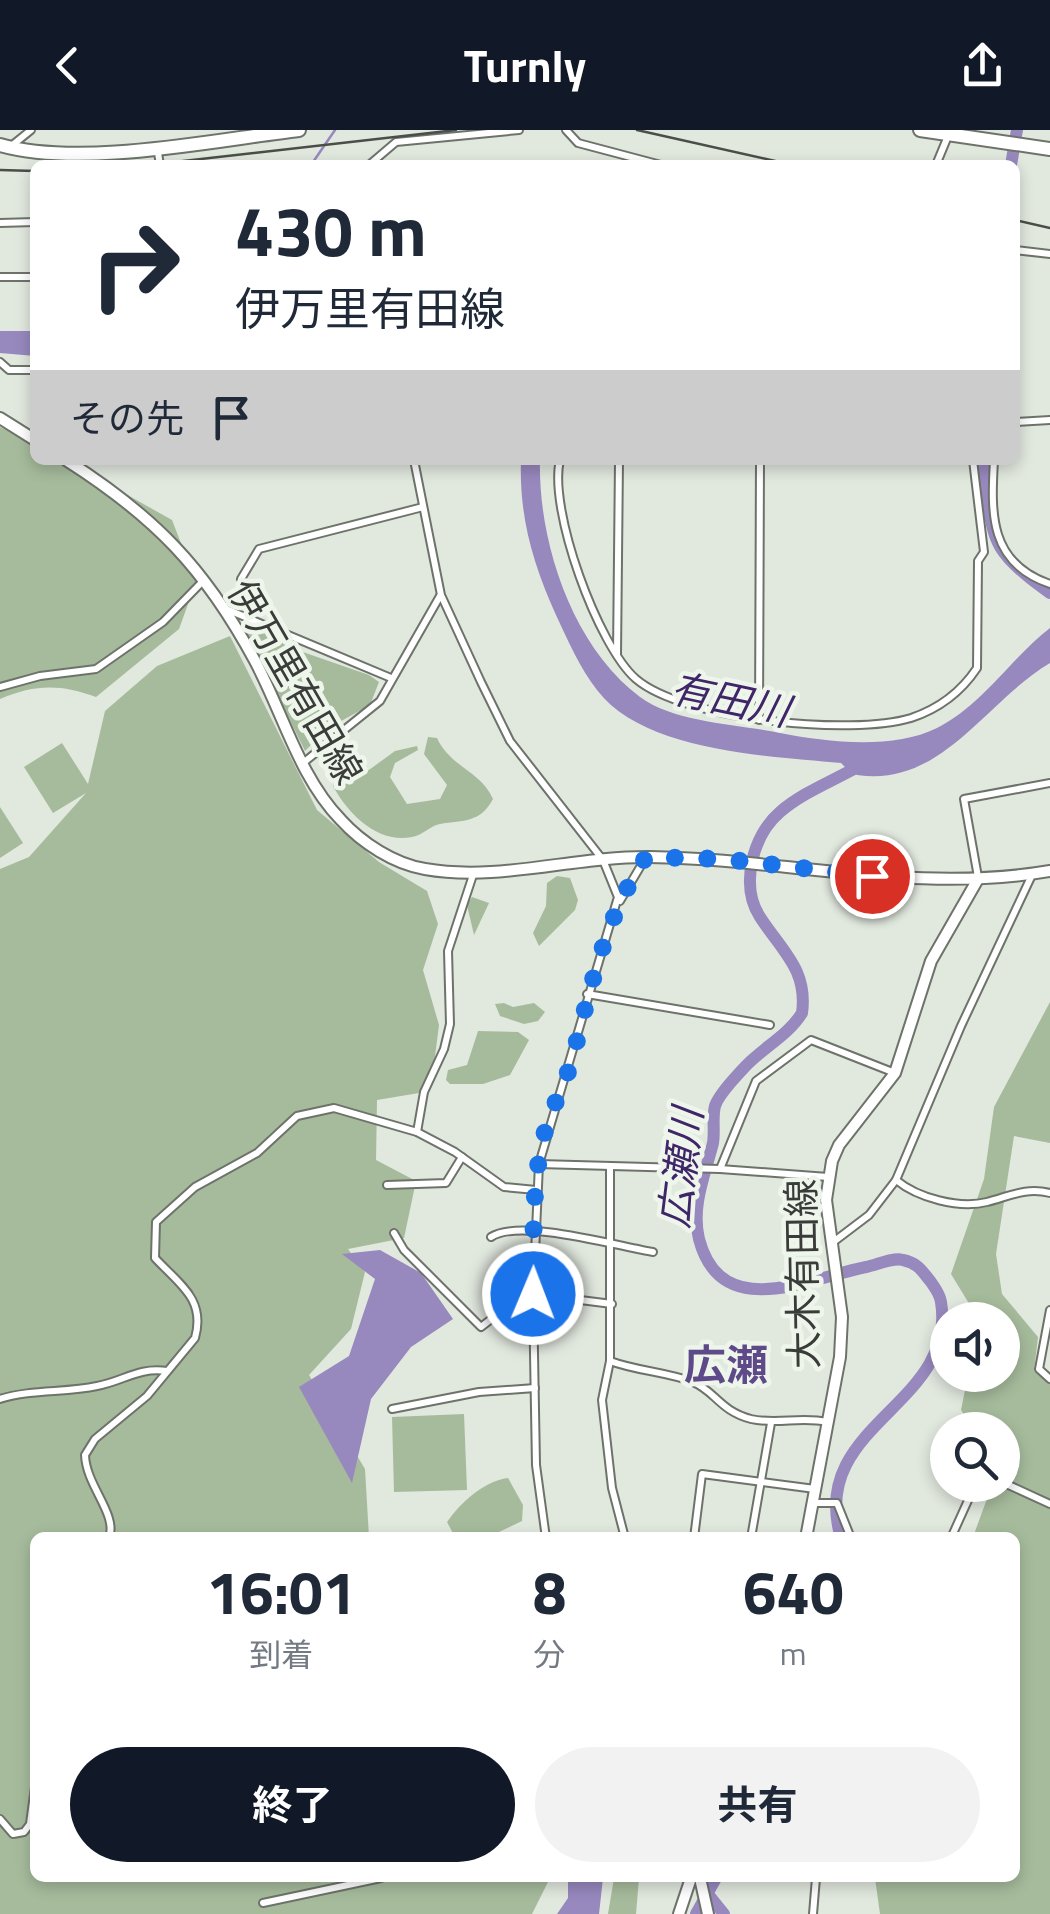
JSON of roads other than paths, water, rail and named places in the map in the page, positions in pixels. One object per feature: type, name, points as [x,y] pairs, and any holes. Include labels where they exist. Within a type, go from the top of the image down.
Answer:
[{"type":"highway","points":[[4,146],[64,152],[157,147],[299,130]]},
{"type":"highway","points":[[920,130],[1050,150]]},
{"type":"main road","points":[[0,418],[30,437]]},
{"type":"main road","name":"伊万里有田線","points":[[74,465],[137,506],[177,546],[223,608],[255,661],[303,763],[342,822],[386,856],[419,868],[473,875],[646,857],[724,859],[908,880],[978,879]]},
{"type":"main road","points":[[978,879],[1050,871]]},
{"type":"main road","name":"大木有田線","points":[[808,1532],[816,1504],[840,1357],[828,1177],[839,1144],[895,1073],[931,960],[978,879]]},
{"type":"main road","points":[[679,1914],[690,1882]]},
{"type":"main road","points":[[701,1882],[708,1914]]},
{"type":"street","points":[[4,146],[31,130]]},
{"type":"street","points":[[375,160],[396,142],[519,130]]},
{"type":"street","points":[[566,130],[578,142],[643,160]]},
{"type":"street","points":[[938,160],[949,132]]},
{"type":"street","points":[[157,147],[159,160]]},
{"type":"street","points":[[0,224],[30,222]]},
{"type":"street","points":[[1020,251],[1050,254]]},
{"type":"street","points":[[0,276],[30,277]]},
{"type":"street","points":[[0,362],[9,370],[30,370]]},
{"type":"street","points":[[1020,422],[1050,420]]},
{"type":"street","points":[[415,465],[441,595],[510,742],[603,860],[615,884],[615,911]]},
{"type":"street","points":[[560,465],[557,497],[564,532],[618,656],[637,680],[664,695],[759,720],[841,724],[907,719],[944,702],[977,668],[978,560],[984,552],[974,465]]},
{"type":"street","points":[[618,656],[619,465]]},
{"type":"street","points":[[759,720],[760,465]]},
{"type":"street","points":[[994,465],[991,516],[1001,544],[1025,573],[1050,584]]},
{"type":"street","points":[[241,579],[259,549],[422,507]]},
{"type":"street","points":[[0,687],[40,676],[96,669],[164,622],[203,581]]},
{"type":"street","points":[[303,763],[342,728],[370,712],[441,595]]},
{"type":"street","points":[[223,608],[391,678]]},
{"type":"street","points":[[978,879],[964,799],[1050,783]]},
{"type":"street","points":[[545,1532],[536,1465],[533,1296],[539,1164],[544,1136],[572,1060],[587,994],[615,911],[646,857]]},
{"type":"street","points":[[832,1243],[869,1214],[896,1180],[960,1026],[1033,874]]},
{"type":"street","points":[[417,1132],[424,1092],[450,1024],[448,951],[473,875]]},
{"type":"street","points":[[587,994],[770,1025]]},
{"type":"street","points":[[720,1169],[756,1081],[811,1040],[895,1073]]},
{"type":"street","points":[[109,1532],[111,1522],[88,1481],[85,1454],[96,1439],[147,1396],[195,1338],[198,1328],[192,1294],[155,1258],[156,1222],[162,1214],[196,1187],[257,1153],[297,1116],[334,1108],[417,1132],[504,1188],[536,1190]]},
{"type":"street","points":[[387,1185],[442,1184],[462,1158]]},
{"type":"street","points":[[539,1164],[678,1167],[828,1177]]},
{"type":"street","points":[[610,1167],[612,1304],[610,1361],[602,1400],[612,1488],[623,1532]]},
{"type":"street","points":[[896,1180],[914,1192],[952,1202],[982,1204],[1026,1190],[1050,1193]]},
{"type":"street","points":[[491,1237],[501,1232],[534,1231],[653,1252]]},
{"type":"street","points":[[394,1233],[404,1250],[481,1326],[511,1304],[533,1296],[612,1304]]},
{"type":"street","points":[[1050,1310],[1038,1369],[1050,1378]]},
{"type":"street","points":[[610,1361],[698,1384],[721,1408],[771,1423],[813,1419],[828,1422]]},
{"type":"street","points":[[0,1400],[44,1390],[97,1386],[136,1369],[166,1370]]},
{"type":"street","points":[[392,1409],[479,1392],[535,1388]]},
{"type":"street","points":[[752,1532],[771,1423]]},
{"type":"street","points":[[695,1532],[702,1474],[816,1490]]},
{"type":"street","points":[[1020,1490],[1050,1504]]},
{"type":"street","points":[[954,1532],[967,1502]]},
{"type":"street","points":[[816,1504],[837,1503],[849,1532]]},
{"type":"street","points":[[0,1819],[13,1834],[24,1832],[30,1824]]},
{"type":"street","points":[[263,1903],[362,1882]]},
{"type":"street","points":[[813,1914],[816,1882]]},
{"type":"waterway","points":[[314,160],[335,130]]},
{"type":"waterway","points":[[1012,160],[1017,130]]},
{"type":"waterway","points":[[983,465],[995,537],[1012,563],[1050,593]]},
{"type":"waterway","name":"広瀬川","points":[[840,1532],[836,1499],[845,1468],[862,1441],[928,1367],[940,1337],[938,1294],[919,1268],[899,1259],[793,1286],[746,1288],[726,1280],[710,1265],[699,1239],[697,1215],[713,1143],[717,1101],[749,1063],[802,1013],[797,973],[754,905],[750,876],[756,848],[780,812],[861,765]]},
{"type":"waterway","name":"広瀬川","points":[[696,1914],[714,1882]]},
{"type":"waterway","points":[[707,1893],[724,1914]]},
{"type":"railway","points":[[192,160],[456,130]]},
{"type":"railway","points":[[637,130],[771,160]]},
{"type":"railway","points":[[0,170],[30,171]]},
{"type":"railway","points":[[1020,221],[1050,228]]},
{"type":"district","name":"広瀬","points":[[726,1365]]},
{"type":"water label","name":"有田川","points":[[730,700]]}]
